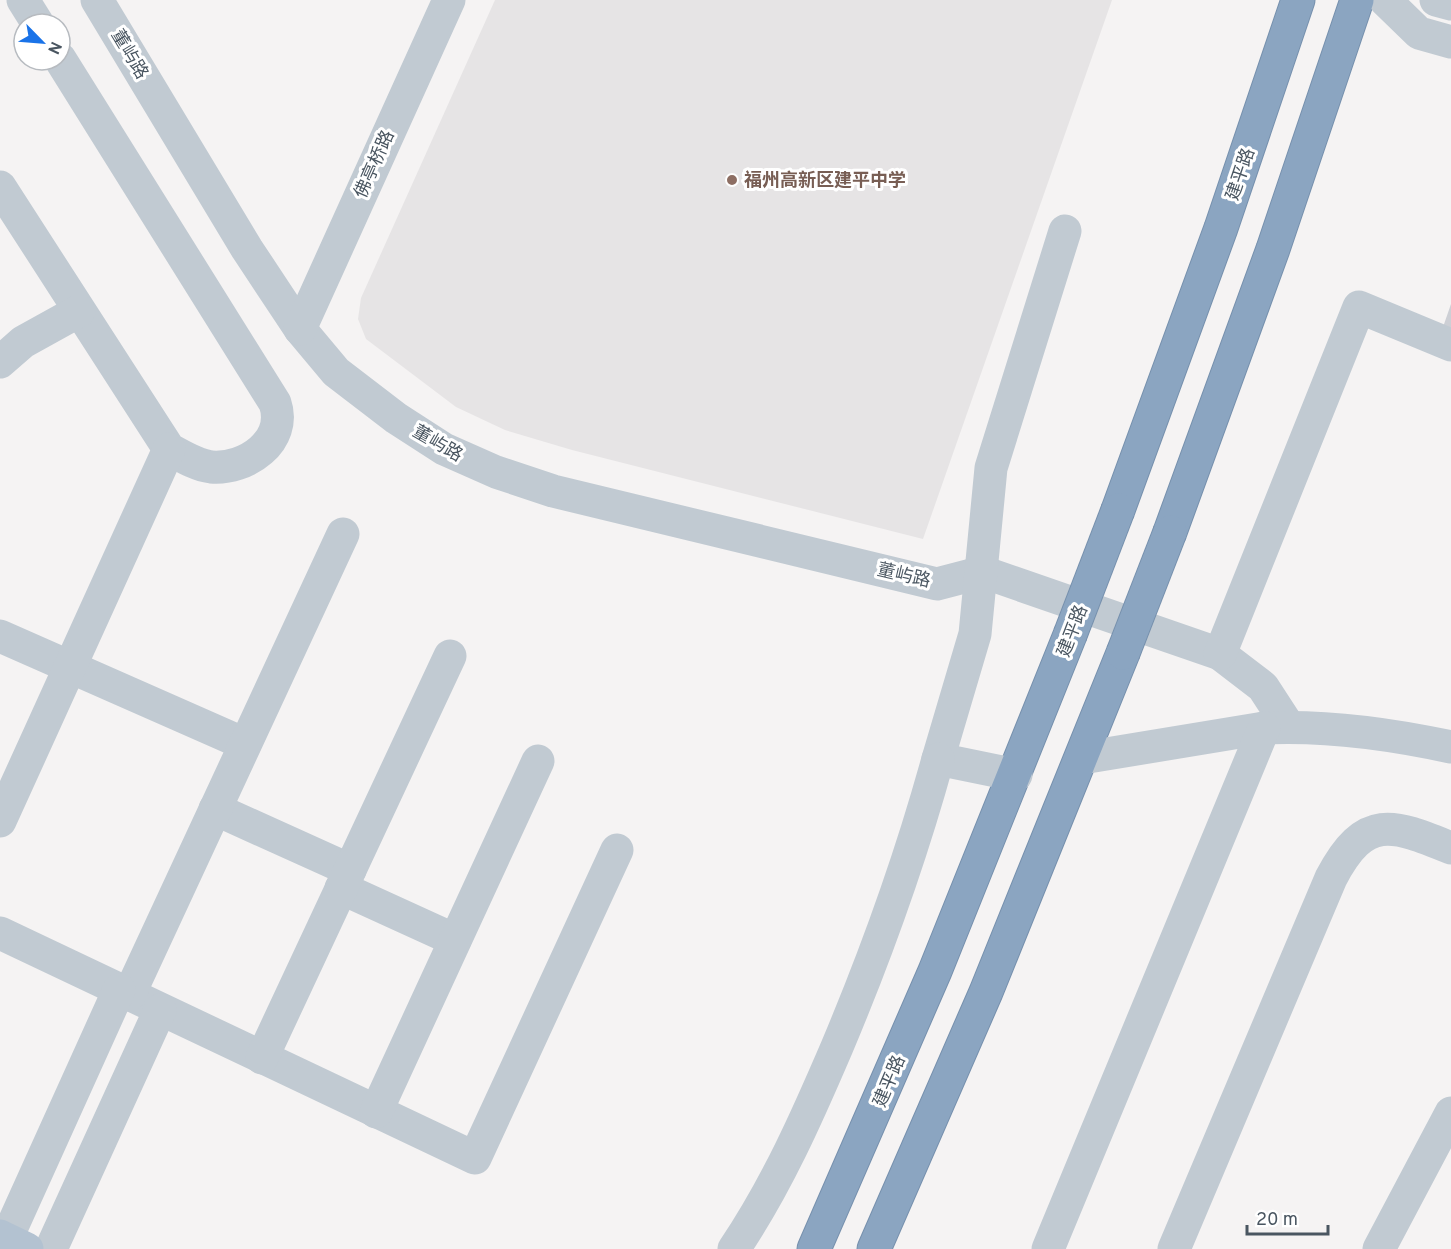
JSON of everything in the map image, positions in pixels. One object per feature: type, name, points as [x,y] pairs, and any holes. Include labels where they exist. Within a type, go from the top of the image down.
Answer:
[{"type":"highway","name":"建平路","points":[[814,1249],[922,1003],[1016,775],[1118,510],[1221,228],[1298,0]]},
{"type":"highway","points":[[874,1249],[986,992],[1082,758],[1170,532],[1272,249],[1357,0]]},
{"type":"street","name":"董屿路","points":[[97,0],[247,249],[300,329],[336,372],[396,418],[444,449],[496,472],[553,491],[937,584],[983,572]]},
{"type":"street","name":"佛亭桥路","points":[[300,329],[449,0]]},
{"type":"street","points":[[1385,0],[1419,33],[1451,42]]},
{"type":"street","points":[[1436,0],[1451,4]]},
{"type":"street","points":[[0,187],[169,448],[188,460],[209,466],[228,467],[248,461],[263,450],[271,438],[279,414],[275,403],[68,72]]},
{"type":"street","points":[[734,1249],[770,1193],[791,1152],[860,993],[893,905],[975,634],[983,572],[991,468],[1065,231]]},
{"type":"street","points":[[1220,654],[1359,307],[1451,345]]},
{"type":"street","points":[[0,362],[23,342],[79,311]]},
{"type":"street","points":[[0,821],[169,448]]},
{"type":"street","points":[[9,1243],[124,992],[215,809],[342,534]]},
{"type":"street","points":[[983,572],[1220,654],[1263,687],[1276,728],[1048,1249]]},
{"type":"street","points":[[0,636],[245,744]]},
{"type":"street","points":[[262,1058],[450,656]]},
{"type":"street","points":[[1082,758],[1276,728],[1384,735],[1451,747]]},
{"type":"street","points":[[938,759],[1016,775]]},
{"type":"street","points":[[376,1112],[537,761]]},
{"type":"street","points":[[215,809],[455,940]]},
{"type":"street","points":[[1174,1249],[1331,878],[1342,860],[1360,838],[1379,829],[1413,833],[1451,848]]},
{"type":"street","points":[[0,933],[475,1158],[617,850]]},
{"type":"street","points":[[51,1249],[160,1010]]},
{"type":"street","points":[[1379,1249],[1451,1113]]},
{"type":"shaded area","name":"福州高新区建平中学","points":[[495,0],[1112,0],[923,539],[572,450],[505,430],[456,407],[366,339],[358,319],[361,298]]},
{"type":"building","points":[[1451,304],[1451,333],[1442,330]]},
{"type":"place","name":"福州高新区建平中学","points":[[732,180]]}]
